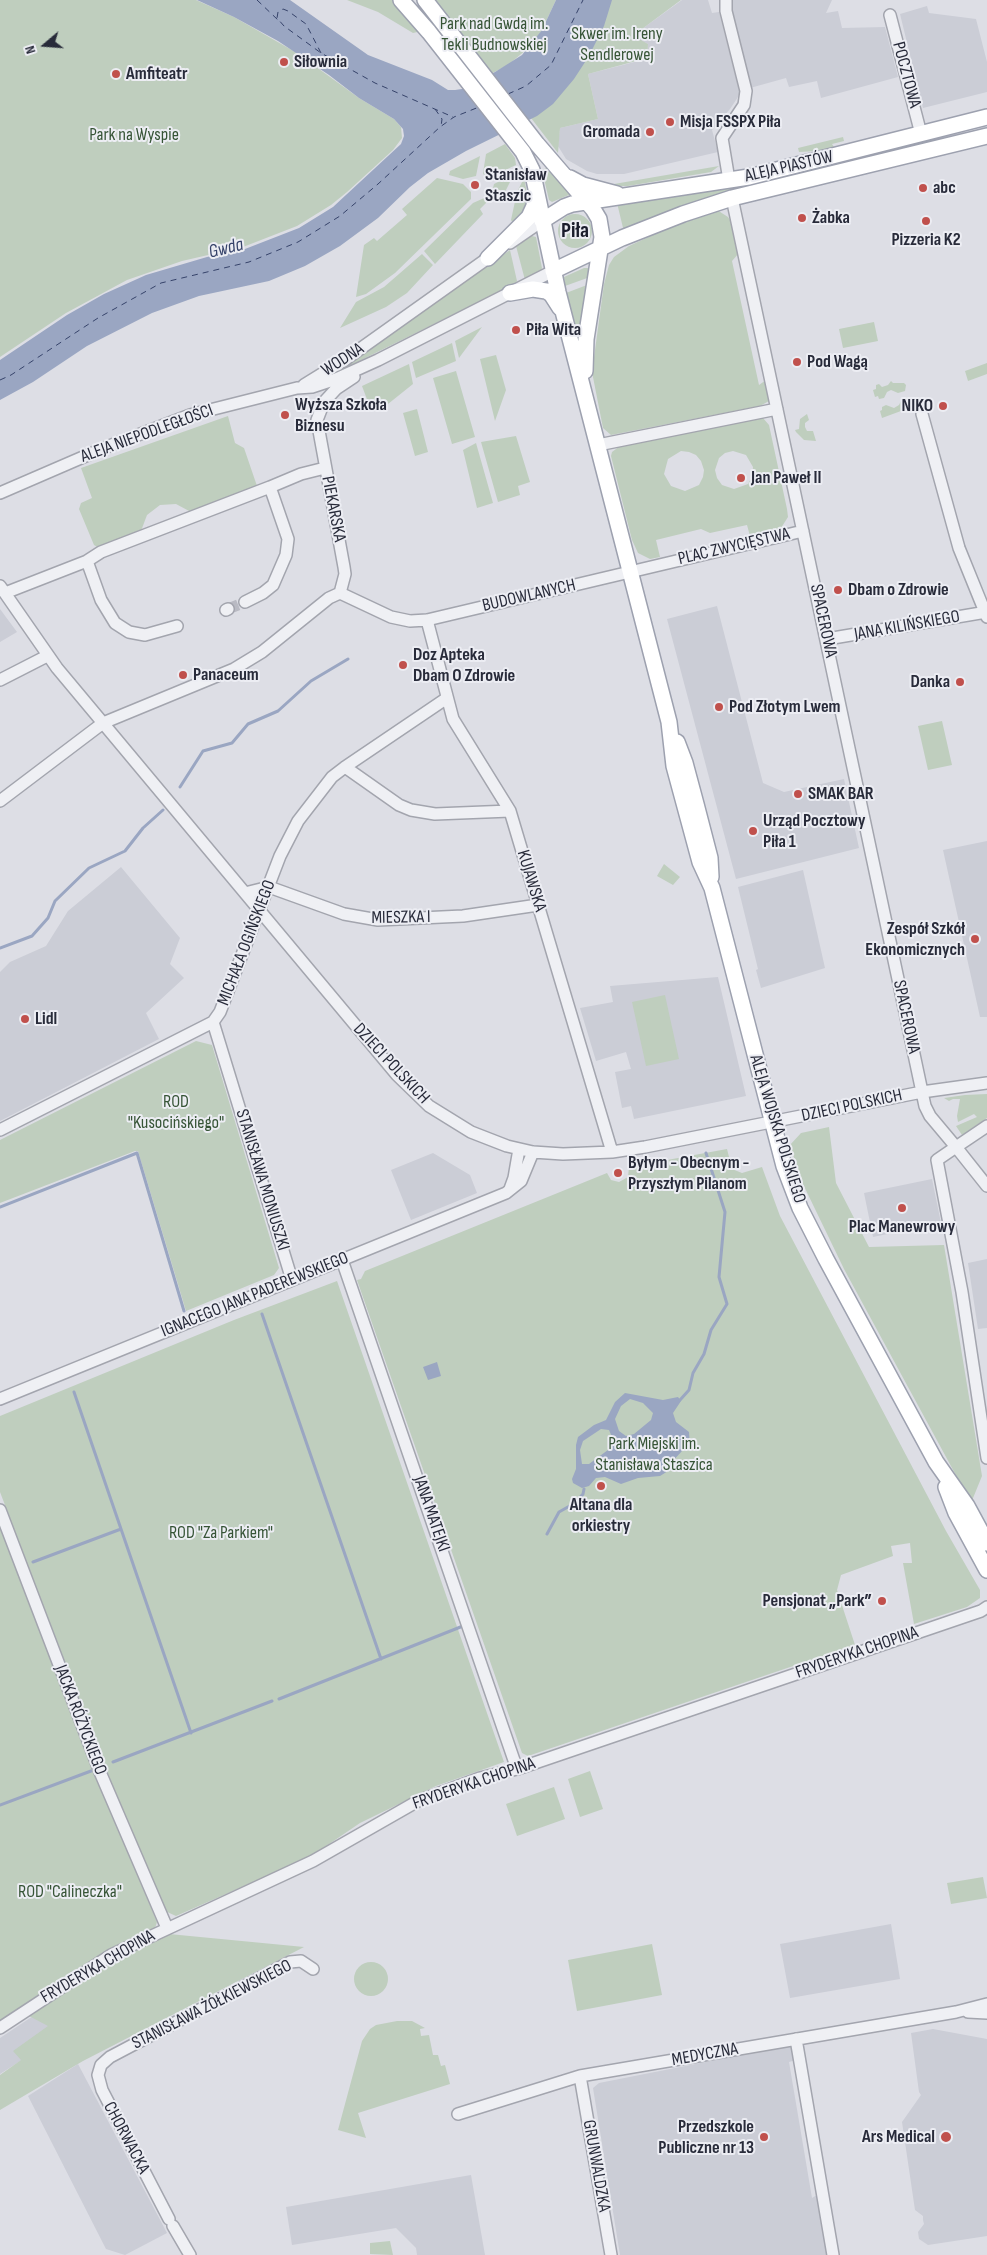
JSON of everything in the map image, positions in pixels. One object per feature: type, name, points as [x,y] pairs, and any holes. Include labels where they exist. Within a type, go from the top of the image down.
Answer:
[{"type":"main road","points":[[401,0],[457,67],[528,160],[535,182],[553,272],[598,445]]},
{"type":"main road","points":[[425,0],[556,168],[588,202],[601,225],[600,249],[586,339],[586,395]]},
{"type":"main road","name":"ALEJA PIASTÓW","points":[[542,221],[564,207],[780,170],[987,117]]},
{"type":"main road","name":"ALEJA PIASTÓW","points":[[553,272],[640,231],[732,198],[987,136]]},
{"type":"main road","points":[[556,168],[583,185],[610,193],[631,195]]},
{"type":"main road","points":[[488,258],[529,217],[534,206],[535,182]]},
{"type":"main road","points":[[593,288],[610,254],[623,241],[640,231]]},
{"type":"main road","points":[[510,293],[533,289],[546,291],[555,300],[564,316]]},
{"type":"main road","name":"ALEJA WOJSKA POLSKIEGO","points":[[598,445],[669,722],[685,763],[696,804],[710,858],[712,888],[772,1123],[788,1176],[806,1221],[936,1462],[956,1512],[987,1570]]},
{"type":"main road","name":"ALEJA WOJSKA POLSKIEGO","points":[[936,1462],[967,1506],[987,1543]]},
{"type":"street","points":[[726,0],[726,11],[746,91],[744,105],[722,138],[729,180]]},
{"type":"street","name":"POCZTOWA","points":[[890,15],[921,134]]},
{"type":"street","name":"PLAC ZWYCIĘSTWA","points":[[630,572],[803,531],[732,198]]},
{"type":"street","name":"WODNA","points":[[299,388],[346,359],[542,221]]},
{"type":"street","name":"WODNA","points":[[299,388],[324,384],[352,372],[553,272]]},
{"type":"street","points":[[346,359],[340,366],[340,369],[343,372],[352,372]]},
{"type":"street","name":"PIEKARSKA","points":[[340,593],[345,574],[317,429],[319,411],[324,402],[336,389],[378,360]]},
{"type":"street","name":"ALEJA NIEPODLEGŁOŚCI","points":[[0,493],[182,418],[299,388]]},
{"type":"street","points":[[598,445],[777,409]]},
{"type":"street","points":[[922,414],[959,548],[986,614]]},
{"type":"street","points":[[2,590],[87,561],[101,552],[301,474],[325,468]]},
{"type":"street","points":[[245,602],[264,594],[273,585],[286,555],[288,539],[270,487]]},
{"type":"street","name":"SPACEROWA","points":[[803,531],[922,1092],[930,1116],[987,1186]]},
{"type":"street","points":[[87,561],[101,600],[115,623],[128,632],[145,635],[177,626]]},
{"type":"street","name":"BUDOWLANYCH","points":[[427,620],[630,572]]},
{"type":"street","name":"DZIECI POLSKICH","points":[[2,590],[47,656],[385,1061],[415,1094],[439,1113],[460,1126],[487,1139],[533,1152],[563,1154],[612,1152],[645,1148],[922,1092],[987,1083]]},
{"type":"street","points":[[0,801],[103,723],[234,669],[262,652],[329,598],[340,593],[391,617],[427,620]]},
{"type":"street","name":"JANA KILIŃSKIEGO","points":[[827,639],[986,614]]},
{"type":"street","name":"KUJAWSKA","points":[[427,620],[453,718],[510,811],[612,1152]]},
{"type":"street","points":[[0,680],[47,656]]},
{"type":"street","name":"MICHAŁA OGIŃSKIEGO","points":[[0,1130],[213,1022],[220,1012],[287,840],[298,821],[332,777],[447,698]]},
{"type":"street","points":[[345,767],[399,805],[411,810],[435,814],[510,811]]},
{"type":"street","points":[[245,893],[269,887]]},
{"type":"street","name":"MIESZKA I","points":[[269,887],[344,914],[378,920],[464,916],[538,905]]},
{"type":"street","points":[[251,933],[272,925]]},
{"type":"street","name":"STANISŁAWA MONIUSZKI","points":[[213,1022],[292,1280]]},
{"type":"street","points":[[987,1126],[937,1160],[962,1292],[987,1458]]},
{"type":"street","points":[[510,1191],[519,1149]]},
{"type":"street","name":"IGNACEGO JANA PADEREWSKIEGO","points":[[0,1399],[510,1191],[523,1178],[533,1152]]},
{"type":"street","name":"JANA MATEJKI","points":[[342,1260],[518,1769]]},
{"type":"street","name":"JACKA RÓŻYCKIEGO","points":[[0,1510],[100,1772],[167,1928]]},
{"type":"street","name":"FRYDERYKA CHOPINA","points":[[0,2028],[86,1970],[167,1928],[313,1861],[414,1803],[480,1778],[518,1769],[985,1610]]},
{"type":"street","name":"STANISŁAWA ŻÓŁKIEWSKIEGO","points":[[110,2057],[290,1962],[301,1961],[313,1969]]},
{"type":"street","name":"MEDYCZNA","points":[[458,2114],[580,2076],[956,2012],[987,2004]]},
{"type":"street","name":"MEDYCZNA","points":[[956,2012],[987,2013]]},
{"type":"street","points":[[796,2039],[833,2255]]},
{"type":"street","name":"CHORWACKA","points":[[110,2057],[99,2070],[102,2090],[171,2223],[190,2255]]},
{"type":"street","name":"GRUNWALDZKA","points":[[580,2076],[611,2255]]},
{"type":"shaded area","points":[[682,0],[708,0],[712,13],[719,12],[740,94],[712,130],[718,152],[624,174],[597,174],[587,171],[566,159],[558,146],[560,128],[598,119],[588,74],[646,59],[648,44],[637,39],[642,29]]},
{"type":"shaded area","points":[[732,0],[832,0],[826,13],[838,11],[842,28],[885,27],[898,77],[821,98],[817,81],[789,87],[786,78],[750,88],[732,12]]},
{"type":"shaded area","points":[[927,6],[929,13],[976,19],[987,62],[987,92],[923,108],[900,14]]},
{"type":"shaded area","points":[[717,606],[763,783],[784,792],[844,779],[859,848],[736,879],[667,619]]},
{"type":"shaded area","points":[[0,609],[17,632],[0,642]]},
{"type":"shaded area","name":"Zespół Szkół Ekonomicznych","points":[[987,841],[987,1017],[980,1017],[943,850]]},
{"type":"shaded area","points":[[121,867],[180,938],[170,964],[184,978],[146,1013],[159,1039],[0,1121],[0,972],[10,962],[46,946],[68,911]]},
{"type":"shaded area","points":[[803,870],[825,968],[761,988],[738,887]]},
{"type":"shaded area","points":[[718,977],[746,1096],[634,1119],[631,1106],[622,1108],[615,1072],[631,1069],[626,1052],[596,1061],[580,1008],[613,1002],[610,986]]},
{"type":"shaded area","points":[[433,1153],[470,1175],[477,1193],[411,1220],[391,1170]]},
{"type":"shaded area","name":"Plac Manewrowy","points":[[932,1179],[941,1223],[873,1237],[864,1193]]},
{"type":"shaded area","points":[[987,1259],[987,1328],[978,1329],[968,1263]]},
{"type":"shaded area","points":[[891,1924],[900,1979],[790,1998],[780,1944]]},
{"type":"shaded area","points":[[39,2012],[54,2031],[42,2047],[0,2074],[0,2038]]},
{"type":"shaded area","name":"Ars Medical","points":[[933,2029],[987,2039],[987,2236],[928,2245],[919,2239],[918,2232],[924,2224],[923,2216],[915,2210],[902,2122],[921,2095],[911,2033]]},
{"type":"shaded area","points":[[797,2044],[799,2059],[789,2062],[812,2198],[822,2192],[833,2255],[620,2255],[593,2088],[599,2083]]},
{"type":"shaded area","points":[[78,2064],[167,2233],[125,2255],[106,2249],[28,2096]]},
{"type":"shaded area","points":[[471,2175],[485,2255],[417,2255],[416,2248],[396,2228],[292,2245],[286,2207]]},
{"type":"green space","name":"Park na Wyspie","points":[[0,0],[196,0],[234,17],[297,53],[359,98],[394,119],[401,127],[402,138],[393,150],[347,192],[331,205],[297,226],[243,247],[182,261],[127,280],[66,313],[0,357]]},
{"type":"green space","points":[[347,0],[393,0],[422,31],[413,33],[378,12]]},
{"type":"green space","name":"Park nad Gwdą im. Tekli Budnowskiej","points":[[425,0],[556,0],[533,44],[508,65],[485,77]]},
{"type":"green space","name":"Skwer im. Ireny Sendlerowej","points":[[610,0],[681,0],[642,29],[637,38],[648,44],[647,58],[588,74],[598,119],[560,128],[558,153],[531,118]]},
{"type":"green space","points":[[843,137],[844,141],[832,144],[836,150],[799,152],[798,148]]},
{"type":"green space","points":[[933,137],[934,143],[755,187],[753,182]]},
{"type":"green space","points":[[505,144],[515,158],[516,165],[486,179],[483,173],[486,154]]},
{"type":"green space","points":[[480,156],[476,176],[463,179],[449,175],[450,171]]},
{"type":"green space","points":[[719,166],[711,172],[628,186],[613,186],[614,184]]},
{"type":"green space","points":[[549,167],[571,194],[552,202],[549,200],[542,170]]},
{"type":"green space","points":[[514,174],[505,192],[493,188],[494,184]]},
{"type":"green space","points":[[437,178],[463,184],[471,192],[471,199],[395,273],[366,294],[356,297],[364,245],[374,238],[377,241],[407,215],[402,209]]},
{"type":"green space","points":[[524,178],[528,198],[526,211],[513,223],[511,220],[517,192]]},
{"type":"green space","points":[[748,183],[748,187],[624,232],[617,203]]},
{"type":"green space","points":[[491,195],[496,195],[494,197],[497,200],[489,200],[480,209],[483,214],[435,264],[424,251],[473,203]]},
{"type":"green space","points":[[717,210],[728,217],[732,223],[739,253],[732,261],[759,385],[766,380],[769,401],[760,406],[611,435],[603,428],[592,372],[604,284],[609,265],[614,257],[629,246],[679,223]]},
{"type":"green space","points":[[575,214],[582,215],[587,219],[591,224],[591,238],[587,243],[582,247],[575,248],[568,247],[563,243],[559,238],[558,231],[559,224],[563,219],[568,215]]},
{"type":"green space","points":[[532,236],[536,237],[542,268],[541,271],[525,280],[516,246]]},
{"type":"green space","points":[[510,250],[517,281],[515,284],[349,366],[344,366],[346,362]]},
{"type":"green space","points":[[422,254],[433,265],[407,293],[386,307],[340,328],[356,302],[384,287]]},
{"type":"green space","points":[[584,268],[590,270],[590,277],[565,286],[564,277]]},
{"type":"green space","points":[[587,285],[579,341],[578,341],[566,293]]},
{"type":"green space","points":[[874,322],[878,341],[843,348],[839,329]]},
{"type":"green space","points":[[482,327],[459,358],[455,341]]},
{"type":"green space","points":[[452,343],[456,361],[416,378],[412,362]]},
{"type":"green space","points":[[496,355],[506,390],[495,421],[480,359]]},
{"type":"green space","points":[[987,363],[987,374],[968,381],[965,371]]},
{"type":"green space","points":[[409,364],[413,384],[388,404],[371,410],[362,386]]},
{"type":"green space","points":[[456,371],[475,437],[452,444],[433,378]]},
{"type":"green space","points":[[891,381],[893,383],[904,383],[906,385],[905,391],[898,393],[891,390],[887,392],[884,398],[879,399],[878,396],[875,397],[873,390],[876,389],[876,385],[879,384],[882,387],[888,385]]},
{"type":"green space","points":[[908,399],[912,402],[909,408],[882,418],[880,411],[882,407],[886,405],[894,408],[901,401]]},
{"type":"green space","points":[[417,409],[428,452],[415,456],[403,413]]},
{"type":"green space","points":[[807,414],[809,420],[805,423],[805,427],[807,431],[813,431],[816,441],[804,440],[795,430],[799,429],[800,419]]},
{"type":"green space","points":[[228,416],[235,443],[244,448],[257,486],[191,512],[176,504],[160,505],[147,515],[141,531],[99,548],[94,545],[79,509],[81,503],[92,498],[81,468]]},
{"type":"green space","points":[[763,418],[769,425],[788,517],[781,528],[750,536],[747,525],[710,533],[701,529],[656,540],[660,557],[650,559],[638,553],[632,540],[611,456],[612,452],[620,446]],"holes":[[[681,451],[696,455],[701,461],[704,470],[699,485],[685,491],[671,486],[664,474],[668,459]],[[733,451],[746,455],[753,467],[752,477],[748,484],[734,489],[722,485],[717,478],[715,470],[719,458],[725,453]]]},
{"type":"green space","points":[[516,436],[530,482],[518,486],[520,495],[498,502],[481,442]]},
{"type":"green space","points":[[476,443],[493,503],[477,508],[463,450]]},
{"type":"green space","points":[[942,721],[952,765],[928,770],[918,726]]},
{"type":"green space","points":[[664,864],[680,877],[673,885],[657,876]]},
{"type":"green space","points":[[665,995],[679,1059],[646,1066],[632,1002]]},
{"type":"green space","name":"ROD \"Kusocińskiego\"","points":[[196,1041],[212,1045],[279,1268],[274,1275],[186,1311],[138,1151],[0,1203],[0,1140]]},
{"type":"green space","points":[[987,1094],[987,1118],[962,1135],[956,1126],[977,1117],[974,1114],[958,1122],[957,1116],[960,1099],[949,1101],[944,1098]]},
{"type":"green space","points":[[829,1127],[836,1183],[869,1247],[944,1245],[982,1476],[971,1503],[844,1269],[801,1180],[790,1145],[801,1133]]},
{"type":"green space","name":"Park Miejski im. Stanisława Staszica","points":[[727,1149],[732,1169],[742,1173],[762,1167],[780,1216],[946,1531],[980,1590],[980,1598],[967,1607],[914,1624],[903,1563],[912,1563],[910,1543],[891,1546],[893,1556],[841,1575],[837,1590],[855,1645],[528,1756],[522,1753],[357,1280],[361,1279],[365,1271],[607,1173],[611,1180],[619,1182],[628,1177],[629,1167]]},
{"type":"green space","name":"ROD \"Za Parkiem\"","points":[[337,1281],[504,1762],[436,1786],[360,1823],[310,1857],[176,1916],[165,1911],[103,1762],[0,1492],[0,1416],[234,1320]]},
{"type":"green space","name":"ROD \"Calineczka\"","points":[[0,1525],[95,1774],[157,1922],[155,1928],[149,1932],[70,1973],[0,2021]]},
{"type":"green space","points":[[590,1771],[603,1809],[580,1817],[568,1779]]},
{"type":"green space","points":[[554,1787],[565,1819],[517,1836],[506,1804]]},
{"type":"green space","points":[[983,1877],[987,1898],[951,1904],[947,1883]]},
{"type":"green space","points":[[169,1934],[304,1947],[83,2061],[0,2110],[0,2075],[21,2060],[13,2051],[48,2026],[29,2016],[120,1955]]},
{"type":"green space","points":[[652,1944],[662,1995],[577,2011],[568,1960]]},
{"type":"green space","points":[[371,1962],[378,1963],[383,1967],[387,1972],[387,1986],[383,1991],[378,1995],[371,1996],[364,1995],[359,1991],[355,1986],[354,1979],[355,1972],[359,1967],[364,1963]]},
{"type":"green space","points":[[397,2021],[412,2021],[425,2028],[420,2029],[421,2036],[429,2035],[433,2055],[438,2055],[441,2066],[445,2065],[450,2084],[358,2113],[366,2138],[338,2130],[362,2041],[370,2029],[376,2025]]},
{"type":"green space","points":[[390,2241],[393,2255],[370,2254],[370,2243]]},
{"type":"water","points":[[197,0],[290,0],[368,55],[432,80],[448,90],[455,90],[462,89],[495,72],[522,55],[542,30],[556,0],[612,0],[604,26],[589,56],[574,79],[553,104],[537,116],[466,151],[428,173],[410,187],[378,218],[340,246],[305,266],[269,281],[199,296],[152,313],[87,346],[33,382],[0,400],[0,360],[67,315],[104,294],[146,275],[207,257],[245,249],[299,228],[333,207],[401,144],[404,136],[403,129],[394,119],[359,98],[329,75],[278,41],[234,17]]},
{"type":"water","points":[[437,1362],[441,1376],[428,1380],[423,1367]]},
{"type":"water","points":[[625,1393],[663,1400],[678,1397],[681,1401],[673,1413],[676,1422],[689,1432],[690,1447],[682,1451],[670,1464],[668,1471],[660,1476],[638,1478],[621,1484],[605,1477],[596,1478],[589,1486],[582,1488],[573,1483],[572,1479],[576,1469],[578,1437],[594,1425],[606,1420],[615,1402]],"holes":[[[630,1399],[643,1403],[653,1413],[651,1420],[634,1434],[626,1436],[619,1431],[615,1419],[621,1406]],[[601,1429],[609,1430],[612,1437],[612,1447],[589,1464],[582,1464],[580,1450],[583,1441]]]},
{"type":"waterway","points":[[180,787],[203,751],[232,743],[248,724],[278,711],[311,681],[348,659]]},
{"type":"waterway","points":[[0,948],[32,936],[48,918],[55,901],[89,868],[125,851],[143,828],[163,810]]},
{"type":"waterway","points":[[0,1207],[137,1153],[184,1311]]},
{"type":"waterway","points":[[680,1400],[689,1390],[693,1373],[704,1354],[711,1330],[727,1304],[719,1277],[725,1212],[706,1153]]},
{"type":"waterway","points":[[262,1314],[381,1659]]},
{"type":"waterway","points":[[74,1392],[191,1733]]},
{"type":"waterway","points":[[547,1534],[559,1512],[575,1503],[583,1494],[584,1489]]},
{"type":"waterway","points":[[33,1562],[121,1529]]},
{"type":"waterway","points":[[279,1699],[463,1626]]},
{"type":"waterway","points":[[113,1762],[272,1701]]},
{"type":"waterway","points":[[0,1805],[91,1771]]},
{"type":"ferry route","points":[[257,0],[278,20]]},
{"type":"ferry route","points":[[508,94],[526,86],[551,65],[583,0]]},
{"type":"ferry route","points":[[321,53],[306,24],[288,11],[283,9],[278,12],[277,18],[284,26],[321,53],[375,83],[453,117]]},
{"type":"ferry route","points":[[0,380],[11,375],[98,318],[161,283],[249,262],[298,242],[340,216],[440,127],[454,117],[479,107]]},
{"type":"ferry route","points":[[435,109],[442,119],[441,127]]},
{"type":"tunnel","points":[[228,609],[245,602]]},
{"type":"place","name":"Siłownia","points":[[284,62]]},
{"type":"place","name":"Amfiteatr","points":[[116,74]]},
{"type":"place","name":"Misja FSSPX Piła","points":[[670,122]]},
{"type":"place","name":"Gromada","points":[[650,132]]},
{"type":"place","name":"Stanisław Staszic","points":[[475,185]]},
{"type":"place","name":"abc","points":[[923,188]]},
{"type":"place","name":"Żabka","points":[[802,218]]},
{"type":"place","name":"Pizzeria K2","points":[[926,221]]},
{"type":"place","name":"Piła Wita","points":[[516,330]]},
{"type":"place","name":"Pod Wagą","points":[[797,362]]},
{"type":"place","name":"NIKO","points":[[943,406]]},
{"type":"place","name":"Wyższa Szkoła Biznesu","points":[[285,415]]},
{"type":"place","name":"Jan Paweł II","points":[[741,478]]},
{"type":"place","name":"Dbam o Zdrowie","points":[[838,590]]},
{"type":"place","name":"Doz Apteka Dbam O Zdrowie","points":[[403,665]]},
{"type":"place","name":"Panaceum","points":[[183,675]]},
{"type":"place","name":"Danka","points":[[960,682]]},
{"type":"place","name":"Pod Złotym Lwem","points":[[719,707]]},
{"type":"place","name":"SMAK BAR","points":[[798,794]]},
{"type":"place","name":"Urząd Pocztowy Piła 1","points":[[753,831]]},
{"type":"place","name":"Zespół Szkół Ekonomicznych","points":[[975,939]]},
{"type":"place","name":"Lidl","points":[[25,1019]]},
{"type":"place","name":"Byłym - Obecnym - Przyszłym Pilanom","points":[[618,1173]]},
{"type":"place","name":"Plac Manewrowy","points":[[902,1208]]},
{"type":"place","name":"Altana dla orkiestry","points":[[601,1486]]},
{"type":"place","name":"Pensjonat „Park”","points":[[882,1601]]},
{"type":"place","name":"Przedszkole Publiczne nr 13","points":[[764,2137]]},
{"type":"place","name":"Ars Medical","points":[[946,2137]]},
{"type":"district","name":"Piła","points":[[575,231]]},
{"type":"water label","name":"Gwda","points":[[226,249]]}]
